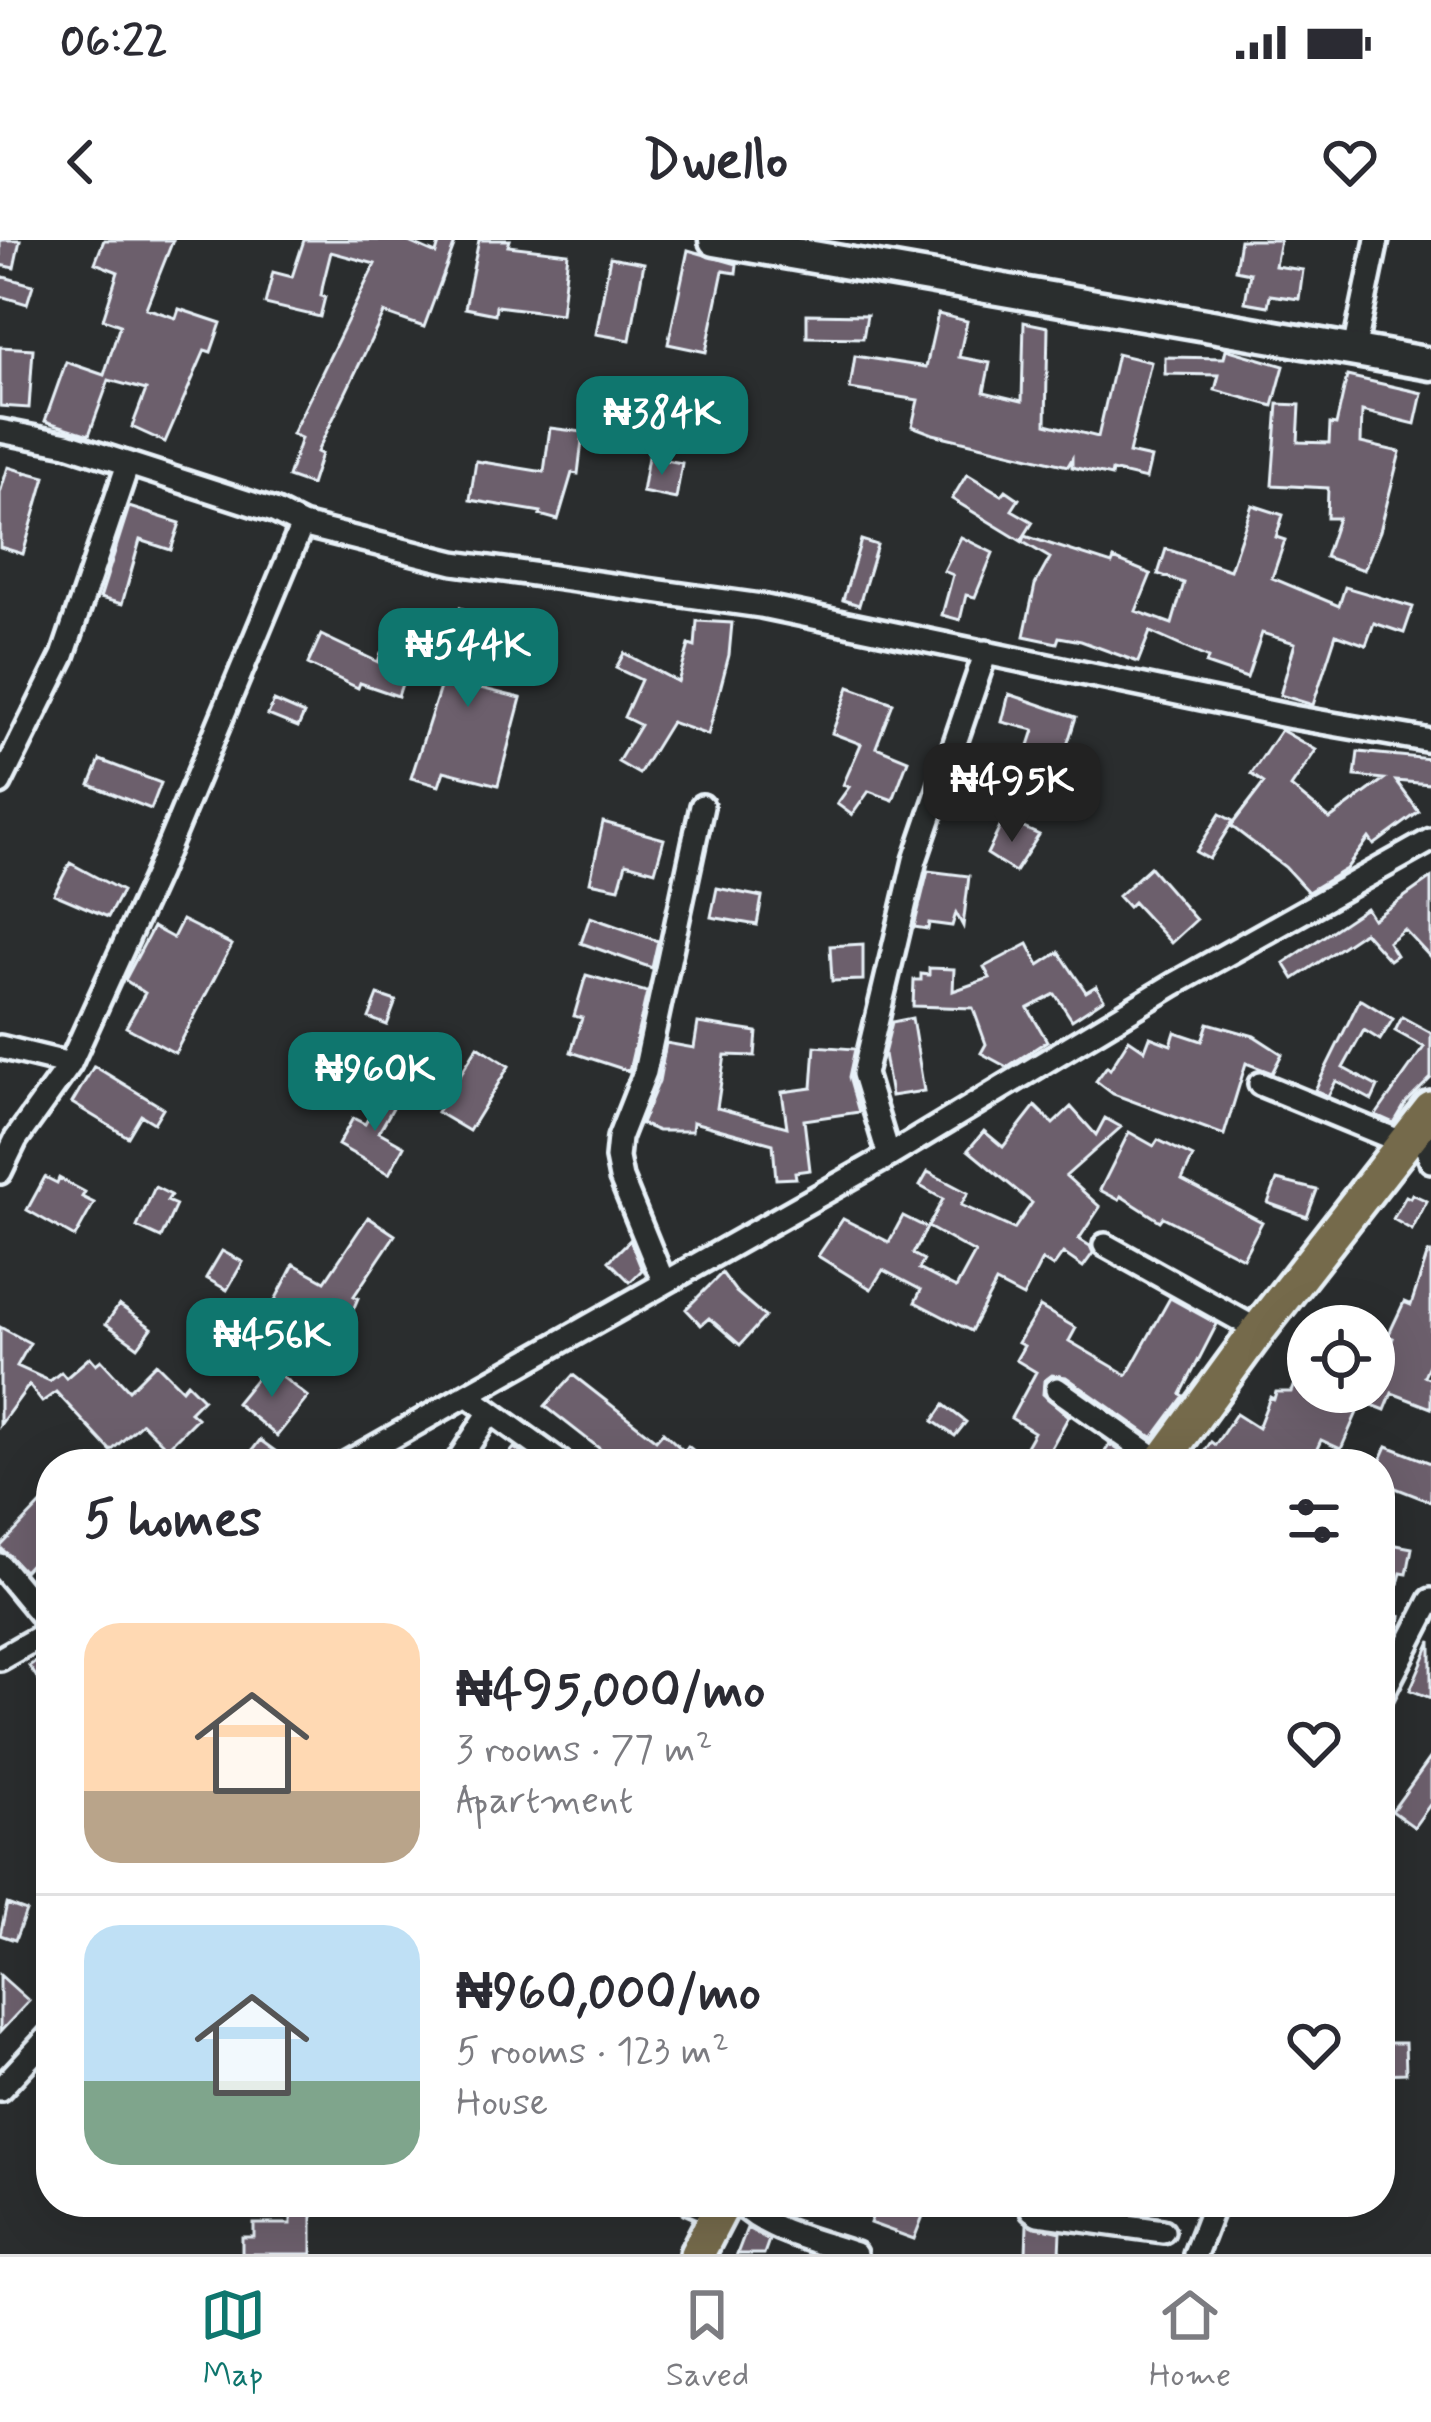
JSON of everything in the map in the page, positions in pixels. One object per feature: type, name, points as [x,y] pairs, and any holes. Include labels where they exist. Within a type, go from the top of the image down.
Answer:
[{"type":"main road","points":[[1170,1449],[1258,1330],[1421,1135]]},
{"type":"main road","points":[[698,2254],[712,2217]]},
{"type":"street","points":[[715,240],[817,250],[1431,364]]},
{"type":"street","points":[[1354,350],[1377,240]]},
{"type":"street","points":[[0,431],[67,444],[274,511],[302,525],[454,563],[761,606],[1292,717],[1431,740]]},
{"type":"street","points":[[0,783],[63,656],[128,464]]},
{"type":"street","points":[[0,1172],[16,1139],[70,1064],[158,873],[302,525]]},
{"type":"street","points":[[890,1156],[864,1074],[915,860],[986,652]]},
{"type":"street","points":[[664,1283],[617,1158],[645,1072],[702,806]]},
{"type":"street","points":[[371,1449],[890,1156],[1174,984],[1431,839]]},
{"type":"street","points":[[0,1047],[70,1064]]},
{"type":"street","points":[[1260,1084],[1421,1135]]},
{"type":"street","points":[[1105,1245],[1258,1330]]},
{"type":"street","points":[[1057,1389],[1141,1449]]},
{"type":"street","points":[[466,1395],[542,1449]]},
{"type":"street","points":[[465,1449],[490,1412]]},
{"type":"street","points":[[0,1565],[36,1610]]},
{"type":"street","points":[[1395,1670],[1431,1600]]},
{"type":"street","points":[[0,1659],[36,1638]]},
{"type":"street","points":[[0,2089],[36,2050]]},
{"type":"street","points":[[758,2217],[855,2254]]},
{"type":"street","points":[[1055,2217],[1163,2230]]},
{"type":"street","points":[[1195,2254],[1209,2217]]},
{"type":"building","points":[[0,240],[20,240],[14,268],[0,265]]},
{"type":"building","points":[[104,240],[173,240],[146,308],[176,318],[179,309],[221,323],[165,442],[132,427],[146,390],[109,380],[89,435],[45,421],[66,362],[104,375],[120,325],[103,319],[118,272],[95,263]]},
{"type":"building","points":[[304,240],[404,240],[436,254],[440,240],[455,243],[424,327],[384,313],[317,452],[321,454],[311,485],[288,477],[301,438],[292,434],[375,264],[331,252],[320,317],[265,304],[273,272],[292,277]]},
{"type":"building","points":[[479,240],[510,240],[508,246],[568,253],[561,314],[496,306],[495,314],[465,308]]},
{"type":"building","points":[[1240,240],[1280,240],[1275,266],[1303,270],[1299,299],[1270,295],[1268,306],[1245,302],[1250,273],[1235,270]]},
{"type":"building","points":[[688,250],[737,264],[736,273],[723,271],[706,352],[668,344]]},
{"type":"building","points":[[610,257],[644,263],[630,340],[596,334]]},
{"type":"building","points":[[0,276],[33,285],[27,304],[0,296]]},
{"type":"building","points":[[807,314],[867,315],[863,338],[807,337]]},
{"type":"building","points":[[938,314],[967,321],[959,357],[990,363],[984,392],[1022,401],[1024,322],[1048,327],[1046,424],[1098,437],[1117,354],[1151,362],[1129,453],[1151,458],[1146,479],[1112,471],[1111,476],[1072,467],[1072,459],[1068,466],[933,434],[912,426],[918,400],[850,389],[855,356],[926,367]]},
{"type":"building","points":[[0,347],[33,349],[29,408],[0,406]]},
{"type":"building","points":[[1226,349],[1284,366],[1273,406],[1215,390],[1219,375],[1165,374],[1165,357],[1224,358]]},
{"type":"building","points":[[1347,376],[1422,393],[1415,424],[1362,411],[1361,443],[1400,452],[1380,531],[1364,570],[1325,557],[1338,518],[1327,518],[1328,488],[1272,485],[1278,404],[1300,405],[1298,442],[1329,443],[1330,424],[1336,425]]},
{"type":"building","points":[[550,428],[583,432],[578,474],[572,473],[558,520],[541,512],[470,500],[476,461],[544,472]]},
{"type":"building","points":[[648,457],[682,463],[676,499],[642,492]]},
{"type":"building","points":[[8,467],[45,477],[23,554],[0,547],[0,493]]},
{"type":"building","points":[[967,474],[1002,495],[1006,490],[1019,499],[1012,510],[1033,522],[1021,541],[952,499]]},
{"type":"building","points":[[1252,505],[1283,515],[1276,537],[1285,540],[1272,578],[1339,606],[1345,587],[1413,607],[1404,633],[1374,623],[1366,645],[1336,634],[1313,705],[1280,695],[1295,643],[1262,633],[1247,678],[1206,664],[1208,658],[1150,632],[1138,662],[1081,641],[1059,637],[1057,643],[1024,636],[1035,585],[1050,558],[1023,542],[1025,536],[1112,564],[1114,559],[1151,574],[1136,611],[1172,624],[1184,583],[1158,574],[1166,549],[1230,570]]},
{"type":"building","points":[[129,507],[180,523],[171,550],[140,540],[122,604],[100,598]]},
{"type":"building","points":[[961,537],[993,553],[975,597],[966,595],[960,620],[942,615],[953,575],[944,571]]},
{"type":"building","points":[[861,540],[877,545],[859,605],[843,600]]},
{"type":"building","points":[[460,608],[502,622],[480,688],[521,698],[498,785],[444,771],[439,786],[411,778]]},
{"type":"building","points":[[697,621],[732,623],[729,655],[708,735],[671,722],[639,774],[618,762],[640,725],[624,717],[641,680],[616,668],[624,653],[678,682],[689,645],[695,647]]},
{"type":"building","points":[[321,635],[378,662],[381,653],[409,663],[398,696],[360,683],[358,688],[308,664]]},
{"type":"building","points":[[849,687],[893,703],[876,747],[908,760],[893,800],[869,791],[852,815],[837,804],[849,787],[843,785],[861,744],[832,733]]},
{"type":"building","points":[[1009,694],[1076,717],[1052,793],[1017,782],[1034,730],[1002,722]]},
{"type":"building","points":[[274,701],[304,714],[298,727],[268,715]]},
{"type":"building","points":[[1281,730],[1316,750],[1291,787],[1330,819],[1384,779],[1355,776],[1358,752],[1431,759],[1431,784],[1396,781],[1419,812],[1374,845],[1369,838],[1346,869],[1308,892],[1285,867],[1231,826],[1264,783],[1251,774]]},
{"type":"building","points":[[100,760],[161,783],[151,809],[90,785]]},
{"type":"building","points":[[1220,814],[1233,821],[1209,859],[1196,852]]},
{"type":"building","points":[[1004,819],[1039,835],[1015,872],[987,854]]},
{"type":"building","points":[[603,822],[664,839],[655,871],[626,863],[619,888],[590,882]]},
{"type":"building","points":[[70,863],[122,891],[108,917],[54,894]]},
{"type":"building","points":[[1150,867],[1196,920],[1171,943],[1133,902],[1128,907],[1118,896]]},
{"type":"building","points":[[928,871],[969,876],[963,926],[956,913],[952,926],[929,923],[928,929],[914,927]]},
{"type":"building","points":[[1431,878],[1431,958],[1404,929],[1388,942],[1396,955],[1389,960],[1364,932],[1294,979],[1284,963],[1366,908],[1373,919]]},
{"type":"building","points":[[717,888],[762,897],[757,925],[711,917]]},
{"type":"building","points":[[590,917],[658,941],[652,968],[581,943]]},
{"type":"building","points":[[182,920],[232,945],[175,1053],[126,1027],[145,993],[125,980],[153,927],[173,938]]},
{"type":"building","points":[[863,944],[863,980],[832,981],[830,946]]},
{"type":"building","points":[[1028,944],[1039,965],[1059,952],[1086,992],[1096,986],[1104,999],[1072,1020],[1055,994],[1028,1008],[1047,1041],[1007,1067],[981,1053],[986,1044],[973,1008],[913,1006],[914,980],[929,975],[929,968],[954,969],[953,991],[990,978],[984,967]]},
{"type":"building","points":[[586,975],[647,992],[629,1071],[571,1052],[582,1018],[574,1016]]},
{"type":"building","points":[[378,995],[396,1001],[387,1025],[369,1018]]},
{"type":"building","points":[[1360,999],[1393,1019],[1380,1040],[1364,1030],[1343,1068],[1378,1087],[1372,1100],[1336,1081],[1328,1096],[1315,1090]]},
{"type":"building","points":[[1402,1017],[1431,1033],[1431,1078],[1394,1123],[1376,1115],[1424,1047],[1395,1031]]},
{"type":"building","points":[[912,1018],[924,1091],[891,1096],[884,1054],[892,1022]]},
{"type":"building","points":[[698,1023],[757,1032],[755,1056],[725,1055],[717,1108],[787,1127],[782,1092],[812,1088],[815,1046],[855,1049],[849,1077],[859,1112],[804,1120],[810,1170],[795,1172],[796,1178],[776,1179],[773,1144],[693,1122],[692,1131],[658,1131],[641,1124],[659,1081],[666,1043],[694,1048]]},
{"type":"building","points":[[1208,1023],[1254,1036],[1282,1054],[1272,1073],[1246,1063],[1224,1135],[1113,1094],[1096,1081],[1129,1039],[1145,1050],[1150,1037],[1171,1045],[1175,1032],[1202,1041]]},
{"type":"building","points":[[478,1046],[509,1066],[469,1131],[437,1112]]},
{"type":"building","points":[[94,1066],[163,1108],[154,1123],[141,1115],[128,1137],[72,1103]]},
{"type":"building","points":[[389,1082],[403,1090],[379,1132],[404,1146],[389,1174],[338,1145],[353,1118],[365,1124]]},
{"type":"building","points":[[1035,1106],[1053,1124],[1071,1107],[1096,1135],[1105,1118],[1121,1127],[1066,1176],[1100,1207],[1079,1239],[1093,1253],[1083,1267],[1063,1253],[1053,1267],[1042,1260],[1023,1297],[996,1283],[971,1331],[915,1302],[921,1290],[883,1270],[871,1289],[818,1256],[843,1219],[889,1242],[903,1216],[927,1228],[913,1254],[924,1260],[919,1269],[956,1288],[975,1253],[928,1227],[943,1199],[920,1186],[928,1172],[968,1193],[961,1205],[1014,1229],[1032,1203],[968,1150],[984,1131],[1003,1147]]},
{"type":"building","points":[[1129,1132],[1154,1146],[1158,1140],[1193,1157],[1182,1180],[1262,1222],[1243,1258],[1100,1190]]},
{"type":"building","points":[[45,1177],[57,1183],[59,1178],[85,1192],[82,1197],[94,1203],[75,1237],[27,1210]]},
{"type":"building","points":[[1277,1180],[1317,1190],[1307,1217],[1268,1203]]},
{"type":"building","points":[[155,1187],[171,1195],[167,1201],[176,1205],[161,1238],[137,1227]]},
{"type":"building","points":[[1412,1194],[1427,1201],[1412,1230],[1393,1219]]},
{"type":"building","points":[[368,1217],[395,1235],[354,1296],[358,1298],[340,1341],[272,1306],[294,1264],[325,1281]]},
{"type":"building","points":[[630,1240],[642,1270],[630,1282],[609,1261]]},
{"type":"building","points":[[222,1251],[243,1262],[227,1290],[206,1278]]},
{"type":"building","points":[[1431,1253],[1431,1360],[1424,1376],[1431,1379],[1431,1408],[1395,1394],[1395,1321],[1404,1302],[1411,1305]]},
{"type":"building","points":[[722,1273],[765,1317],[740,1345],[709,1318],[701,1325],[686,1309]]},
{"type":"building","points":[[1170,1298],[1217,1324],[1184,1396],[1153,1438],[1066,1377],[1052,1375],[1044,1381],[1043,1394],[1069,1416],[1050,1449],[1024,1449],[1034,1432],[1011,1418],[1036,1372],[1016,1360],[1024,1346],[1018,1343],[1040,1307],[1076,1328],[1069,1341],[1127,1375]]},
{"type":"building","points":[[119,1305],[152,1328],[138,1347],[106,1324]]},
{"type":"building","points":[[0,1327],[30,1343],[17,1366],[50,1381],[61,1372],[66,1378],[90,1357],[96,1364],[101,1360],[129,1390],[156,1363],[182,1389],[187,1383],[203,1399],[190,1412],[197,1418],[167,1448],[142,1423],[109,1449],[56,1392],[42,1402],[29,1385],[0,1425]]},
{"type":"building","points":[[267,1365],[308,1397],[277,1436],[236,1403]]},
{"type":"building","points":[[573,1375],[656,1440],[663,1432],[682,1449],[600,1449],[545,1406]]},
{"type":"building","points":[[1276,1392],[1287,1392],[1287,1413],[1357,1413],[1341,1449],[1321,1440],[1317,1449],[1206,1449],[1211,1442],[1215,1445],[1236,1414],[1258,1428]]},
{"type":"building","points":[[944,1405],[966,1422],[955,1436],[933,1421]]},
{"type":"building","points":[[1395,1449],[1431,1463],[1431,1502],[1395,1488]]},
{"type":"building","points":[[36,1509],[36,1558],[24,1571],[0,1547]]},
{"type":"building","points":[[1395,1545],[1412,1548],[1407,1574],[1401,1573],[1395,1595]]},
{"type":"building","points":[[1431,1641],[1431,1698],[1410,1690]]},
{"type":"building","points":[[1431,1757],[1431,1803],[1414,1827],[1395,1813]]},
{"type":"building","points":[[7,1904],[26,1911],[15,1940],[0,1935]]},
{"type":"building","points":[[0,1975],[29,2001],[0,2032]]},
{"type":"building","points":[[1395,2043],[1405,2043],[1406,2073],[1395,2073]]},
{"type":"building","points":[[291,2217],[312,2217],[312,2254],[242,2254],[242,2237],[254,2237],[254,2224],[291,2224]]},
{"type":"building","points":[[872,2217],[923,2217],[914,2239],[870,2223]]},
{"type":"building","points":[[1027,2224],[1061,2232],[1060,2254],[1026,2254]]},
{"type":"building","points":[[747,2228],[769,2240],[764,2254],[737,2254]]}]
